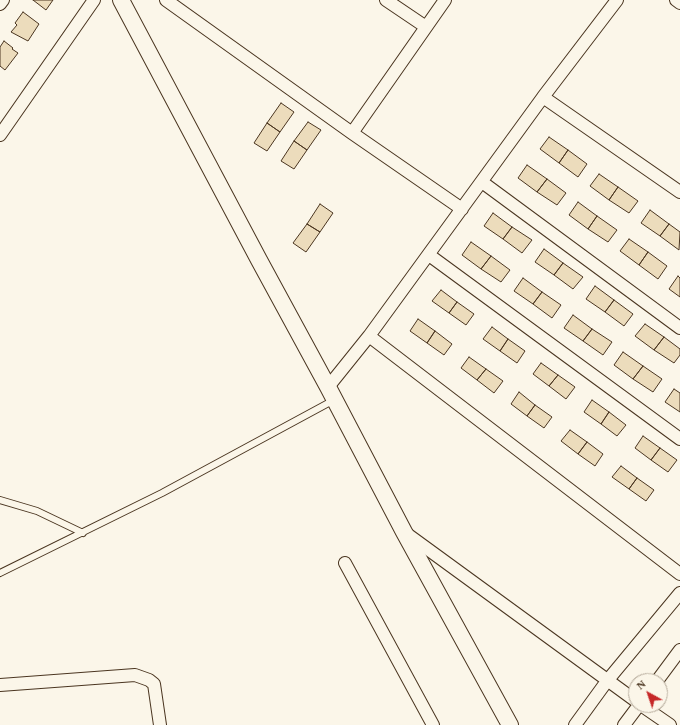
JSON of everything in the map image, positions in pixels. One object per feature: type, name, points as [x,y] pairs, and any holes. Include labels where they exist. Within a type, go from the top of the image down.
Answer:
[{"type":"street","points":[[0,4],[3,0]]},
{"type":"street","points":[[0,135],[94,0]]},
{"type":"street","points":[[121,0],[404,532],[510,725]]},
{"type":"street","points":[[166,0],[352,133],[462,209]]},
{"type":"street","points":[[386,0],[426,27]]},
{"type":"street","points":[[352,133],[446,0]]},
{"type":"street","points":[[331,393],[369,336],[429,256],[543,97],[617,0]]},
{"type":"street","points":[[676,0],[680,3]]},
{"type":"street","points":[[543,97],[680,192]]},
{"type":"street","points":[[482,182],[680,328]]},
{"type":"street","points":[[429,256],[680,439]]},
{"type":"street","points":[[369,336],[680,574]]},
{"type":"street","points":[[404,532],[628,695]]},
{"type":"street","points":[[346,562],[432,725]]},
{"type":"street","points":[[574,725],[607,681],[680,593]]},
{"type":"street","points":[[663,673],[680,650]]},
{"type":"street","points":[[0,685],[135,675],[149,680],[154,684],[160,725]]},
{"type":"street","points":[[624,725],[634,713]]},
{"type":"street","points":[[652,713],[670,725]]},
{"type":"lane","points":[[0,573],[162,493],[331,393]]},
{"type":"lane","points":[[0,500],[37,511],[83,533]]},
{"type":"building","points":[[33,0],[53,0],[46,10]]},
{"type":"building","points":[[23,12],[39,24],[28,41],[11,32],[17,25],[15,23]]},
{"type":"building","points":[[4,41],[18,53],[5,70],[0,66],[0,47]]},
{"type":"building","points":[[281,103],[294,112],[280,132],[267,123]]},
{"type":"building","points":[[308,122],[321,130],[307,150],[294,141]]},
{"type":"building","points":[[267,123],[280,132],[267,151],[254,143]]},
{"type":"building","points":[[549,137],[568,150],[559,163],[540,149]]},
{"type":"building","points":[[294,141],[307,150],[294,169],[281,161]]},
{"type":"building","points":[[568,150],[587,164],[578,177],[559,163]]},
{"type":"building","points":[[527,165],[547,179],[537,192],[518,178]]},
{"type":"building","points":[[599,174],[618,187],[609,200],[590,186]]},
{"type":"building","points":[[547,179],[566,193],[557,205],[537,192]]},
{"type":"building","points":[[618,187],[638,201],[629,213],[609,200]]},
{"type":"building","points":[[578,202],[597,216],[588,229],[569,215]]},
{"type":"building","points":[[320,204],[333,213],[320,232],[307,224]]},
{"type":"building","points":[[650,210],[669,224],[660,236],[641,223]]},
{"type":"building","points":[[493,213],[512,227],[503,239],[484,226]]},
{"type":"building","points":[[597,216],[617,230],[608,242],[588,229]]},
{"type":"building","points":[[307,224],[320,232],[306,252],[293,243]]},
{"type":"building","points":[[669,224],[680,232],[679,250],[660,236]]},
{"type":"building","points":[[512,227],[532,240],[522,253],[503,239]]},
{"type":"building","points":[[629,239],[648,252],[639,265],[620,251]]},
{"type":"building","points":[[471,242],[491,256],[481,269],[462,255]]},
{"type":"building","points":[[544,249],[563,263],[554,275],[535,262]]},
{"type":"building","points":[[648,252],[667,266],[658,279],[639,265]]},
{"type":"building","points":[[491,256],[510,270],[501,282],[481,269]]},
{"type":"building","points":[[563,263],[583,277],[573,289],[554,275]]},
{"type":"building","points":[[678,276],[680,278],[680,297],[669,289]]},
{"type":"building","points":[[523,278],[542,292],[533,304],[514,291]]},
{"type":"building","points":[[595,286],[614,300],[605,312],[586,299]]},
{"type":"building","points":[[441,290],[457,302],[449,313],[432,301]]},
{"type":"building","points":[[542,292],[561,305],[552,318],[533,304]]},
{"type":"building","points":[[614,300],[633,314],[624,326],[605,312]]},
{"type":"building","points":[[457,302],[474,314],[466,325],[449,313]]},
{"type":"building","points":[[573,315],[592,329],[583,341],[564,328]]},
{"type":"building","points":[[418,319],[435,331],[427,343],[410,331]]},
{"type":"building","points":[[645,324],[664,337],[654,350],[635,336]]},
{"type":"building","points":[[492,327],[508,339],[500,351],[483,339]]},
{"type":"building","points":[[592,329],[612,342],[603,355],[583,341]]},
{"type":"building","points":[[435,331],[452,344],[444,355],[427,343]]},
{"type":"building","points":[[664,337],[680,349],[680,355],[674,363],[654,350]]},
{"type":"building","points":[[508,339],[525,351],[517,363],[500,351]]},
{"type":"building","points":[[623,352],[643,366],[633,379],[614,365]]},
{"type":"building","points":[[469,357],[486,369],[477,380],[461,368]]},
{"type":"building","points":[[541,363],[558,375],[549,386],[533,374]]},
{"type":"building","points":[[643,366],[662,379],[653,392],[633,379]]},
{"type":"building","points":[[486,369],[503,381],[494,393],[477,380]]},
{"type":"building","points":[[558,375],[575,387],[566,399],[549,386]]},
{"type":"building","points":[[674,389],[680,393],[680,412],[665,402]]},
{"type":"building","points":[[519,392],[535,405],[527,416],[511,404]]},
{"type":"building","points":[[592,400],[609,412],[601,424],[584,412]]},
{"type":"building","points":[[535,405],[552,417],[544,428],[527,416]]},
{"type":"building","points":[[609,412],[626,425],[617,436],[601,424]]},
{"type":"building","points":[[570,430],[587,442],[578,454],[561,441]]},
{"type":"building","points":[[643,436],[660,448],[651,460],[635,448]]},
{"type":"building","points":[[587,442],[603,454],[595,466],[578,454]]},
{"type":"building","points":[[660,448],[677,460],[668,472],[651,460]]},
{"type":"building","points":[[621,466],[637,478],[629,489],[612,477]]},
{"type":"building","points":[[637,478],[654,490],[646,501],[629,489]]}]
